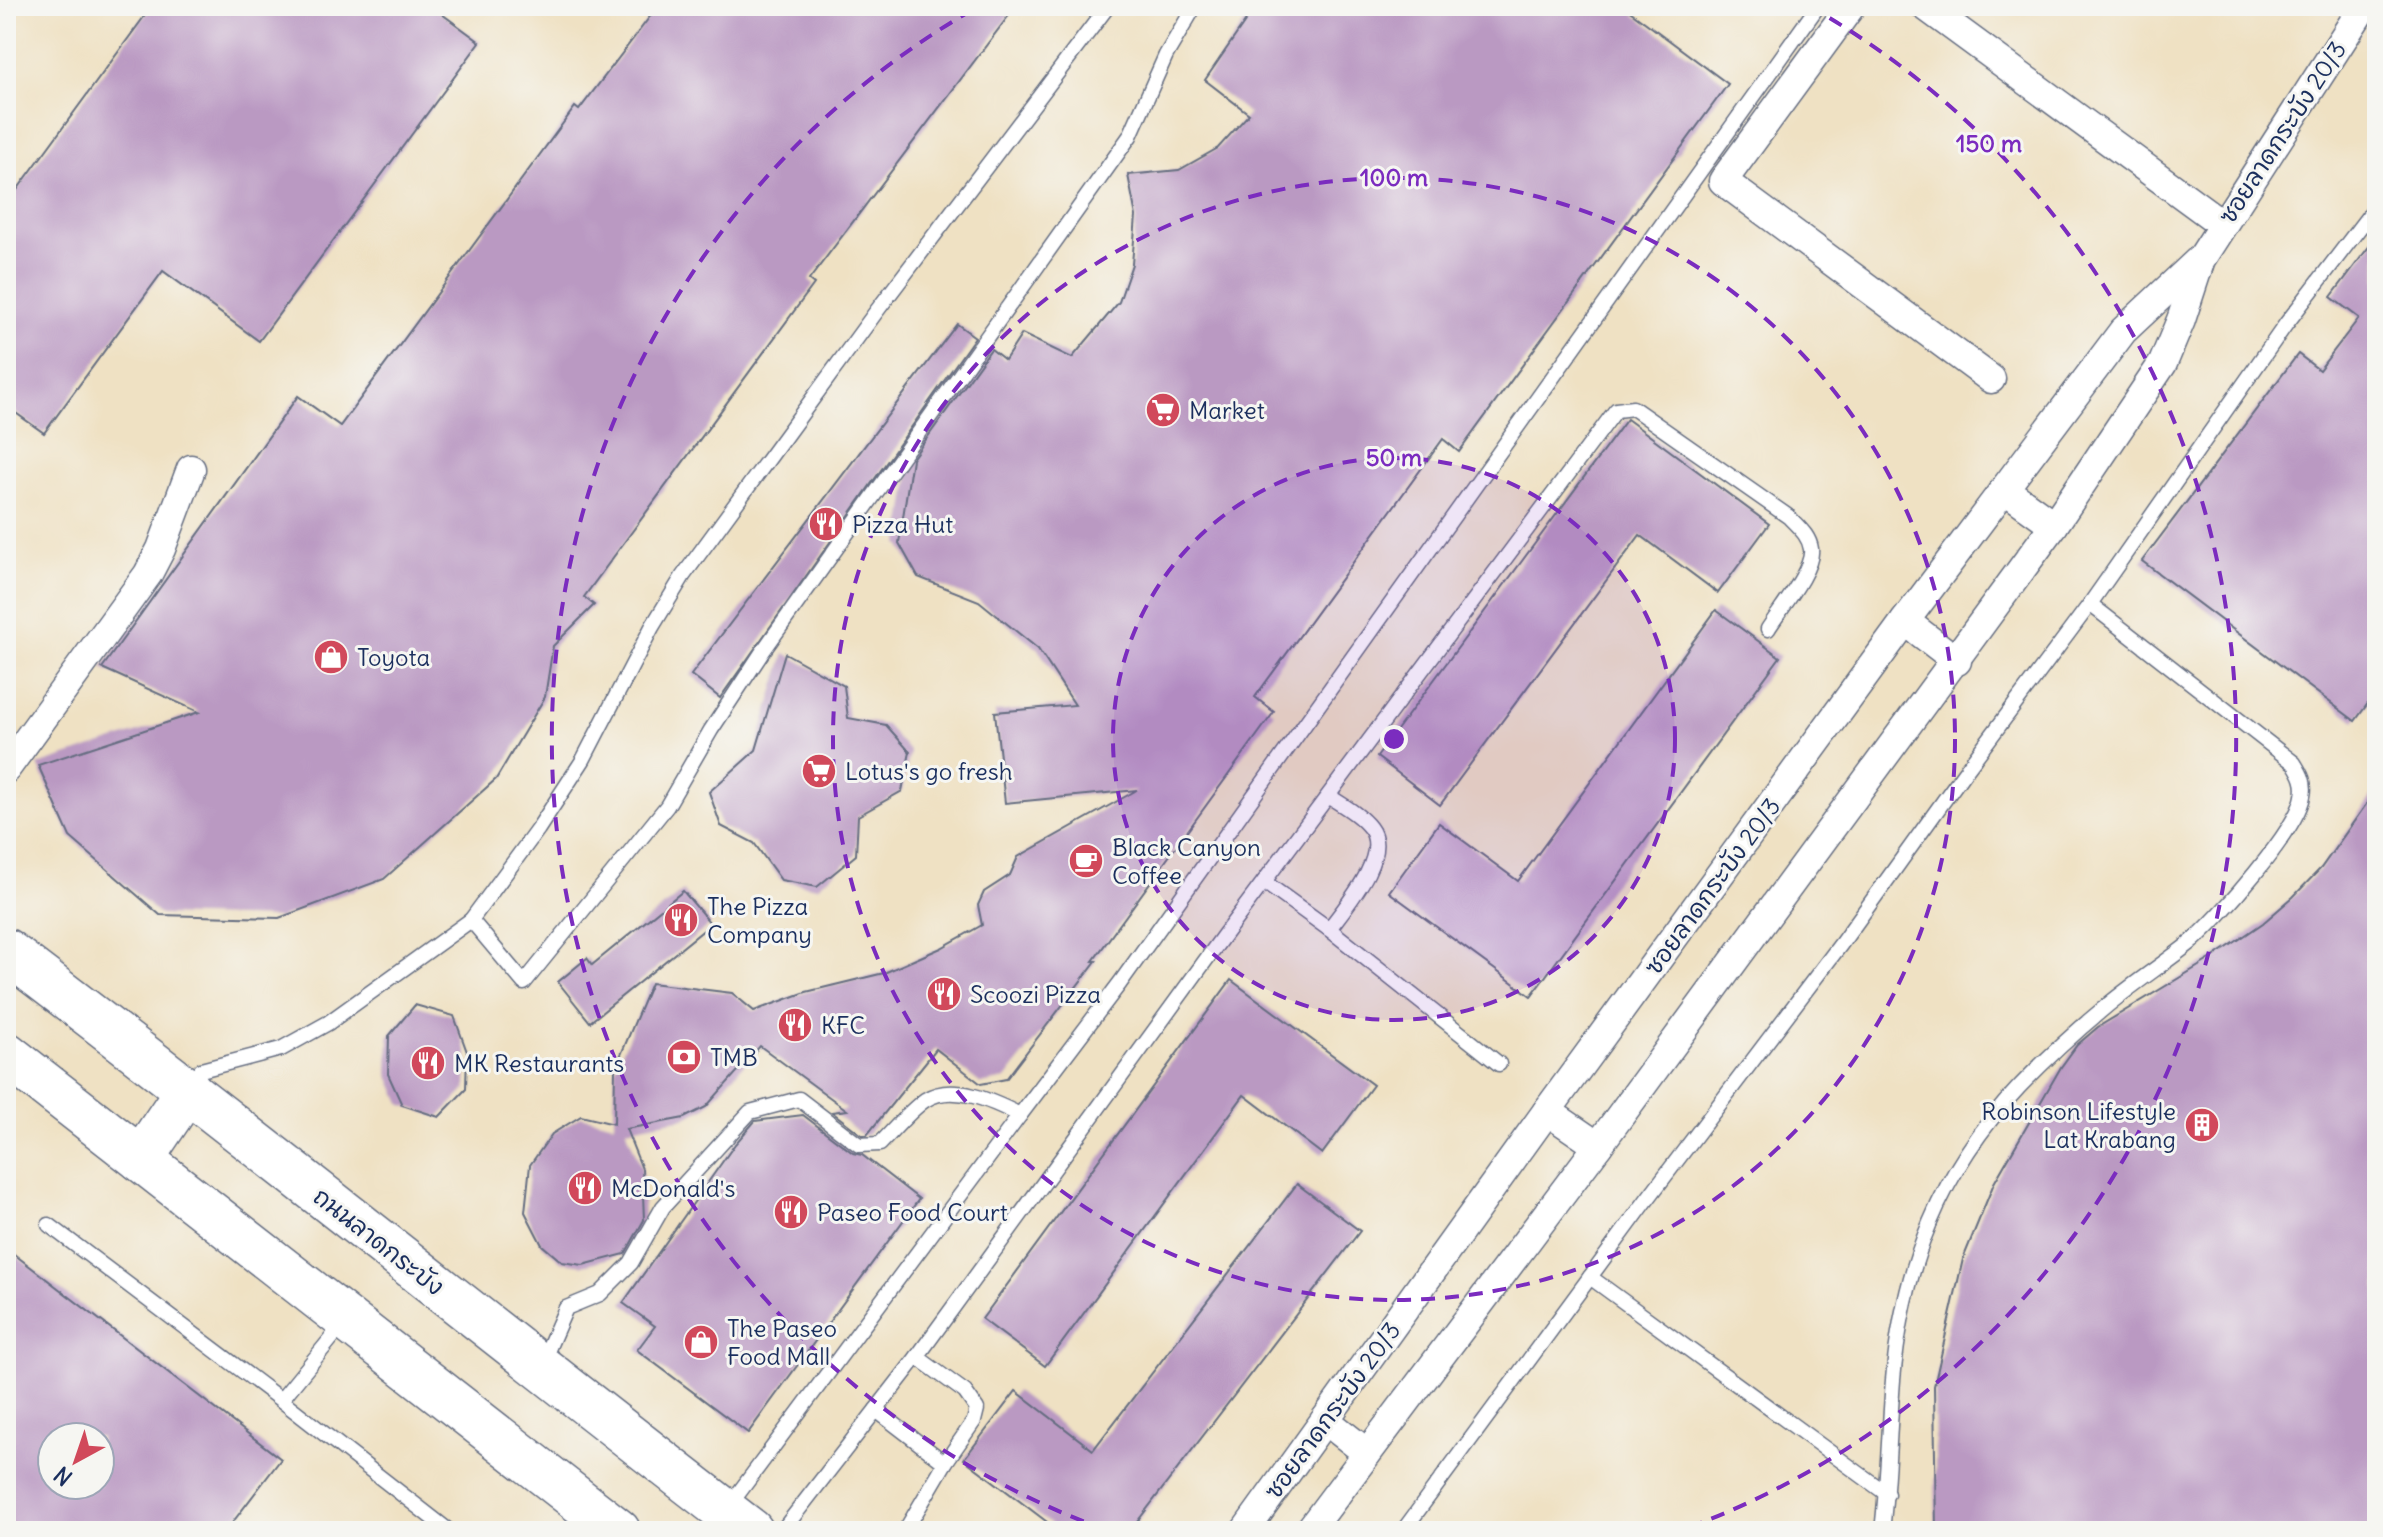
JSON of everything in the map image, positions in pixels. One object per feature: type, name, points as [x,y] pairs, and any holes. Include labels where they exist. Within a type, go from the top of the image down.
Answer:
[{"type":"main road","name":"ถนนลาดกระบัง","points":[[6,951],[188,1089],[738,1521]]},
{"type":"main road","points":[[6,1054],[597,1520]]},
{"type":"main road","points":[[141,1159],[188,1089]]},
{"type":"street","points":[[1851,6],[1723,181],[1991,379]]},
{"type":"street","points":[[1925,6],[2222,224]]},
{"type":"street","name":"ซอยลาดกระบัง 20/3","points":[[1309,1531],[1598,1146],[2054,525],[2163,363],[2201,259],[2364,6]]},
{"type":"street","name":"ซอยลาดกระบัง 20/3","points":[[1245,1531],[1547,1111],[2004,489],[2123,331],[2201,259]]},
{"type":"street","points":[[6,769],[148,574],[161,549],[191,469]]},
{"type":"street","points":[[2004,489],[2054,525]]},
{"type":"street","points":[[1905,621],[1957,661]]},
{"type":"street","points":[[1547,1111],[1598,1146]]},
{"type":"street","points":[[1325,1420],[1367,1453]]},
{"type":"lane","points":[[188,1089],[201,1070],[281,1049],[328,1023],[471,920],[583,760],[652,627],[683,576],[885,300],[1108,6]]},
{"type":"lane","points":[[471,920],[524,983],[667,806],[711,730],[763,651],[1130,136],[1166,55],[1195,6]]},
{"type":"lane","points":[[738,1521],[1020,1115],[1120,983],[1818,6]]},
{"type":"lane","points":[[1403,1531],[1841,944],[2090,604],[2286,324],[2377,205]]},
{"type":"lane","points":[[782,1531],[917,1357],[1264,882],[1616,410],[1633,408],[1789,517],[1805,534],[1811,548],[1810,562],[1768,629]]},
{"type":"lane","points":[[1882,1531],[1893,1378],[1903,1312],[1931,1217],[1959,1162],[2031,1077],[2102,1010],[2192,942],[2232,902],[2293,821],[2303,798],[2303,778],[2294,763],[2090,604]]},
{"type":"lane","points":[[1329,929],[1372,864],[1376,845],[1373,831],[1358,816],[1330,797]]},
{"type":"lane","points":[[1264,882],[1329,929],[1499,1064]]},
{"type":"lane","points":[[540,1368],[566,1308],[600,1294],[631,1263],[663,1207],[750,1112],[799,1099],[859,1145],[880,1144],[926,1099],[949,1092],[995,1103],[1020,1115]]},
{"type":"lane","points":[[49,1225],[449,1531]]},
{"type":"lane","points":[[1590,1277],[1887,1494]]},
{"type":"lane","points":[[281,1400],[333,1333],[346,1321]]},
{"type":"lane","points":[[905,1531],[974,1421],[977,1409],[965,1392],[917,1357]]},
{"type":"lane","points":[[876,1410],[945,1463]]},
{"type":"building","points":[[152,6],[431,6],[480,42],[259,341],[163,271],[44,433],[6,406],[6,205]]},
{"type":"building","points":[[658,6],[1016,6],[809,280],[814,284],[584,597],[594,605],[553,646],[545,697],[496,779],[384,879],[279,918],[160,915],[70,837],[38,765],[199,712],[102,668],[298,396],[340,426],[575,107],[579,110]]},
{"type":"building","points":[[1256,6],[1623,6],[1728,84],[1459,452],[1443,439],[1255,697],[1274,712],[1093,961],[1096,961],[1006,1079],[981,1084],[936,1049],[867,1135],[862,1135],[832,1112],[847,1110],[760,1046],[706,1107],[684,1118],[626,1129],[642,1169],[644,1220],[625,1254],[583,1265],[562,1262],[542,1245],[525,1212],[530,1165],[552,1134],[581,1116],[614,1124],[615,1069],[651,983],[732,993],[754,1011],[806,992],[884,973],[941,948],[982,925],[978,905],[984,892],[1010,875],[1018,857],[1137,790],[1005,803],[995,712],[1075,705],[1038,649],[979,601],[918,577],[899,543],[912,459],[991,349],[1005,360],[1022,334],[1072,358],[1119,302],[1132,264],[1136,216],[1128,175],[1179,170],[1218,148],[1249,114],[1205,80]]},
{"type":"building","points":[[2377,236],[2377,691],[2355,721],[2142,561],[2298,354],[2319,370],[2359,318],[2331,297]]},
{"type":"building","points":[[957,324],[975,337],[720,698],[691,675]]},
{"type":"building","points":[[1627,419],[1769,524],[1718,593],[1640,535],[1440,805],[1377,757]]},
{"type":"building","points":[[1716,610],[1780,657],[1531,996],[1389,892],[1439,823],[1518,881]]},
{"type":"building","name":"Lotus's go fresh","points":[[785,653],[844,686],[848,718],[886,725],[910,752],[902,791],[858,816],[856,855],[817,887],[781,880],[754,843],[721,826],[709,792],[756,750]]},
{"type":"building","name":"Robinson Lifestyle Lat Krabang","points":[[2377,789],[2377,1531],[1936,1531],[1934,1386],[1963,1259],[1994,1183],[2061,1067],[2077,1045],[2098,1027],[2212,958],[2263,923],[2293,897],[2321,868]]},
{"type":"building","points":[[683,891],[711,924],[590,1022],[558,982],[587,958],[592,965]]},
{"type":"building","points":[[1231,980],[1373,1085],[1322,1154],[1244,1095],[1045,1366],[982,1319]]},
{"type":"building","name":"MK Restaurants","points":[[415,1005],[454,1016],[467,1052],[466,1089],[439,1117],[402,1105],[388,1074],[389,1036]]},
{"type":"building","points":[[803,1115],[919,1199],[748,1433],[637,1350],[655,1326],[623,1303],[735,1144],[755,1121]]},
{"type":"building","points":[[1297,1184],[1360,1231],[1130,1531],[1059,1531],[964,1459],[1016,1391],[1093,1450]]},
{"type":"building","points":[[6,1248],[281,1459],[226,1531],[6,1531]]},
{"type":"place","name":"Market","points":[[1163,410]]},
{"type":"place","name":"Pizza Hut","points":[[826,524]]},
{"type":"place","name":"Toyota","points":[[331,657]]},
{"type":"place","name":"Lotus's go fresh","points":[[819,771]]},
{"type":"place","name":"Black Canyon Coffee","points":[[1086,861]]},
{"type":"place","name":"The Pizza Company","points":[[681,920]]},
{"type":"place","name":"Scoozi Pizza","points":[[944,994]]},
{"type":"place","name":"KFC","points":[[795,1025]]},
{"type":"place","name":"TMB","points":[[684,1057]]},
{"type":"place","name":"MK Restaurants","points":[[428,1063]]},
{"type":"place","name":"Robinson Lifestyle Lat Krabang","points":[[2202,1125]]},
{"type":"place","name":"McDonald's","points":[[585,1188]]},
{"type":"place","name":"Paseo Food Court","points":[[791,1212]]},
{"type":"place","name":"The Paseo Food Mall","points":[[701,1342]]}]
